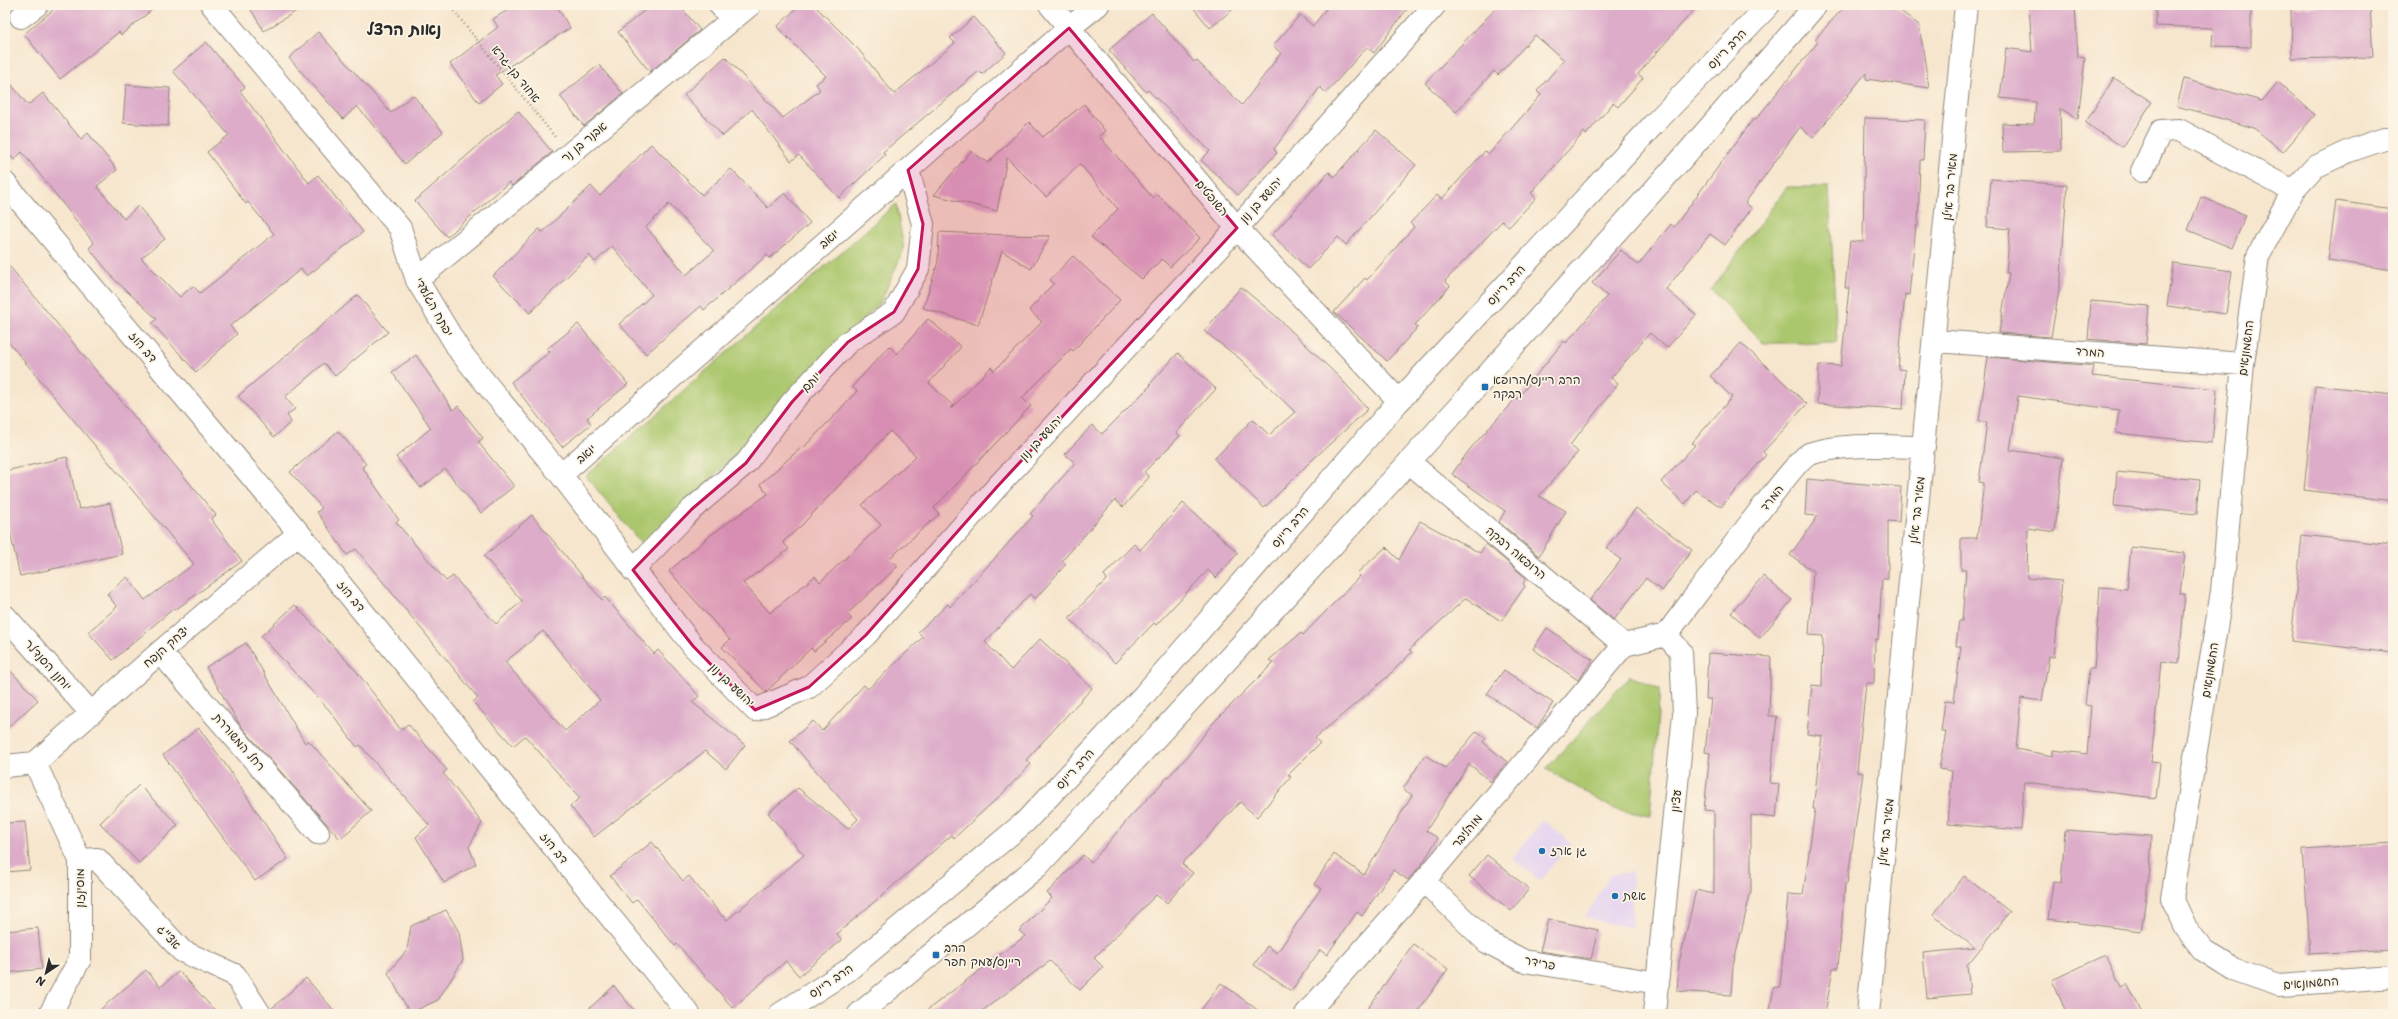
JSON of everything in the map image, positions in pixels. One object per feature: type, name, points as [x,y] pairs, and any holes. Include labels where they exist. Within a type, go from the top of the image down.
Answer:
[{"type":"street","name":"אבנר בן נר","points":[[417,280],[569,154],[726,12],[750,5]]},
{"type":"street","name":"השופטים","points":[[1050,5],[1237,228],[1400,401]]},
{"type":"street","name":"יואב","points":[[561,475],[1069,28],[1098,5]]},
{"type":"street","name":"יהושע בן נון","points":[[633,570],[693,646],[755,710],[809,687],[866,635],[996,488],[1237,228],[1435,5]]},
{"type":"street","name":"הרב ריינס","points":[[780,1014],[847,971],[1025,822],[1143,696],[1400,401],[1653,125],[1769,5]]},
{"type":"street","points":[[858,1014],[1038,866],[1408,462],[1681,160],[1816,5]]},
{"type":"street","name":"מאיר בר אילן","points":[[1868,1014],[1936,340],[1966,5]]},
{"type":"street","name":"יפתח הגלעדי","points":[[215,6],[400,228],[417,280],[461,353],[561,475],[633,570]]},
{"type":"street","points":[[2142,171],[2161,131],[2179,130],[2293,191]]},
{"type":"street","name":"החשמונאים","points":[[2393,139],[2384,139],[2349,151],[2315,167],[2293,191],[2258,256],[2244,364],[2222,591],[2172,898],[2186,928],[2203,950],[2233,969],[2279,985],[2393,977]]},
{"type":"street","name":"יותם","points":[[633,570],[692,509],[746,463],[792,402],[848,342],[894,312],[918,270],[923,224],[908,170]]},
{"type":"street","name":"דב הוז","points":[[5,183],[299,532],[689,1014]]},
{"type":"street","name":"המרד","points":[[1936,340],[2244,364]]},
{"type":"street","name":"המרד","points":[[1666,635],[1807,455],[1852,446],[1924,447]]},
{"type":"street","name":"הרופאה רבקה","points":[[1408,462],[1624,645]]},
{"type":"street","name":"יצחק הנפח","points":[[35,763],[160,652],[299,532]]},
{"type":"street","name":"יוחנן הסנדלר","points":[[5,616],[91,713]]},
{"type":"street","points":[[1624,645],[1666,635]]},
{"type":"street","name":"עציון","points":[[1654,1014],[1684,714],[1681,652],[1666,635]]},
{"type":"street","name":"מוהליבר","points":[[1306,1014],[1424,881],[1624,645]]},
{"type":"street","name":"רחל המשוררת","points":[[160,652],[318,832]]},
{"type":"street","points":[[5,766],[35,763]]},
{"type":"street","name":"מוסינזון","points":[[35,763],[80,860],[80,959],[50,1014]]},
{"type":"street","name":"אצ\"ג","points":[[80,860],[97,859],[182,951],[234,975],[260,1014]]},
{"type":"street","name":"פרידר","points":[[1424,881],[1487,942],[1524,961],[1658,983]]},
{"type":"path","name":"אחוד בן-גרא","points":[[449,5],[569,154]]},
{"type":"highlighted area","points":[[1069,28],[1237,228],[996,488],[866,635],[809,687],[755,710],[693,646],[633,570],[692,509],[746,463],[792,402],[848,342],[894,312],[918,269],[923,224],[908,170]]},
{"type":"shaded area","name":"גן ארז","points":[[1543,820],[1571,843],[1540,881],[1512,859]]},
{"type":"shaded area","name":"אשת","points":[[1632,872],[1632,928],[1585,918],[1611,874]]},
{"type":"green space","points":[[1787,187],[1829,187],[1837,343],[1763,343],[1711,290]]},
{"type":"green space","points":[[896,204],[904,249],[881,301],[645,548],[586,476]]},
{"type":"green space","points":[[1630,676],[1660,689],[1650,816],[1614,809],[1546,769]]},
{"type":"building","points":[[59,5],[158,5],[121,35],[119,32],[60,79],[24,34]]},
{"type":"building","points":[[248,5],[306,5],[264,31]]},
{"type":"building","points":[[516,5],[556,5],[570,28],[495,75],[502,84],[479,103],[450,64],[498,27],[493,19]]},
{"type":"building","points":[[651,5],[679,5],[700,30],[650,72],[618,32]]},
{"type":"building","points":[[800,5],[814,5],[858,49],[894,94],[955,43],[950,38],[974,17],[1006,53],[982,74],[979,71],[883,152],[885,155],[839,198],[799,155],[791,161],[752,109],[723,136],[684,95],[725,57],[783,118],[820,90],[816,84],[826,76],[777,27]]},
{"type":"building","points":[[1191,5],[1238,5],[1210,28]]},
{"type":"building","points":[[1329,5],[1410,5],[1374,53],[1367,47],[1326,93],[1320,87],[1274,149],[1277,153],[1238,195],[1201,160],[1210,151],[1148,90],[1146,92],[1109,50],[1152,13],[1194,62],[1196,60],[1242,105],[1281,53],[1273,46],[1300,15],[1313,26]]},
{"type":"building","points":[[1499,5],[1698,5],[1638,74],[1643,78],[1618,107],[1613,103],[1586,135],[1584,132],[1531,193],[1536,198],[1509,227],[1502,221],[1445,281],[1450,286],[1415,325],[1418,327],[1387,361],[1334,312],[1365,278],[1367,280],[1414,227],[1410,223],[1437,195],[1442,199],[1485,151],[1489,154],[1541,95],[1537,91],[1564,60],[1535,35],[1498,75],[1494,71],[1456,112],[1425,83]]},
{"type":"building","points":[[1846,5],[1893,5],[1919,25],[1929,88],[1866,79],[1866,73],[1813,138],[1800,127],[1745,203],[1752,208],[1725,245],[1710,234],[1666,289],[1696,315],[1667,348],[1650,333],[1611,378],[1618,384],[1570,445],[1578,452],[1539,496],[1566,511],[1539,556],[1499,522],[1505,511],[1452,474],[1470,449],[1516,398],[1517,399],[1564,341],[1566,343],[1607,296],[1592,283],[1621,250],[1638,265],[1671,224],[1674,227],[1754,118],[1756,119],[1818,42],[1815,39]]},
{"type":"building","points":[[2029,5],[2075,5],[2078,57],[2085,58],[2078,119],[2060,108],[2061,151],[2003,152],[2002,123],[2034,124],[2036,102],[2000,98],[2006,48],[2032,52]]},
{"type":"building","points":[[2156,5],[2251,5],[2251,47],[2212,46],[2213,28],[2156,26]]},
{"type":"building","points":[[2370,5],[2373,57],[2292,59],[2291,7]]},
{"type":"building","points":[[318,32],[391,113],[413,95],[443,132],[405,164],[357,106],[343,119],[289,58]]},
{"type":"building","points":[[206,42],[245,87],[240,91],[309,183],[318,175],[363,232],[307,276],[301,269],[230,326],[237,334],[196,372],[152,323],[157,319],[115,280],[89,248],[94,243],[22,152],[14,160],[5,149],[5,77],[28,105],[43,93],[81,139],[88,133],[117,170],[97,186],[124,219],[138,206],[165,239],[141,258],[180,297],[193,286],[200,293],[274,234],[248,202],[246,204],[207,152],[229,135],[173,71]]},
{"type":"building","points":[[599,65],[623,94],[584,126],[560,96]]},
{"type":"building","points":[[2114,78],[2152,102],[2123,147],[2085,123]]},
{"type":"building","points":[[2184,79],[2262,101],[2278,82],[2315,115],[2283,152],[2254,128],[2177,106]]},
{"type":"building","points":[[126,85],[170,88],[168,126],[123,123]]},
{"type":"building","points":[[1084,104],[1105,131],[1099,136],[1153,198],[1157,194],[1200,238],[1170,267],[1162,259],[1142,279],[1091,237],[1118,209],[1080,164],[1046,197],[1007,158],[997,211],[934,195],[971,151],[988,163],[1029,122],[1043,137]]},
{"type":"building","points":[[518,111],[552,152],[512,186],[509,182],[447,237],[415,201]]},
{"type":"building","points":[[1865,118],[1925,120],[1923,160],[1920,160],[1918,226],[1916,226],[1909,295],[1905,294],[1898,369],[1905,370],[1903,409],[1817,404],[1819,365],[1841,366],[1849,288],[1845,288],[1850,241],[1863,242]]},
{"type":"building","points":[[1376,130],[1416,165],[1346,245],[1338,237],[1308,269],[1272,235],[1329,172],[1334,177]]},
{"type":"building","points":[[651,144],[702,195],[731,169],[768,208],[785,193],[810,223],[770,258],[767,255],[704,310],[701,306],[646,354],[619,324],[652,295],[612,246],[595,262],[589,255],[530,313],[493,276],[539,229],[543,232],[591,186],[600,196]],"holes":[[[669,204],[714,251],[686,275],[646,227]]]},
{"type":"building","points":[[1991,179],[2067,185],[2061,278],[2051,337],[1999,333],[2009,273],[2006,273],[2010,229],[1987,227]]},
{"type":"building","points":[[2201,197],[2246,215],[2232,248],[2188,230]]},
{"type":"building","points":[[2336,201],[2393,209],[2393,270],[2328,260]]},
{"type":"building","points":[[939,232],[1050,236],[1031,269],[1002,251],[978,325],[923,308],[938,262]]},
{"type":"building","points":[[1073,256],[1120,300],[1073,351],[1071,349],[1022,398],[1031,406],[934,508],[939,514],[890,558],[898,566],[847,614],[852,619],[814,651],[811,648],[766,692],[722,647],[730,640],[669,571],[712,534],[768,494],[760,484],[802,447],[803,448],[833,417],[857,391],[852,387],[889,346],[897,354],[928,319],[961,347],[929,383],[952,405],[951,409],[991,367],[994,371],[1042,322],[1029,310],[1054,283],[1050,280]],"holes":[[[890,431],[916,456],[862,505],[881,525],[820,582],[815,576],[770,613],[743,583],[789,549],[783,542],[801,526]]]},
{"type":"building","points":[[5,261],[216,515],[211,519],[242,561],[175,610],[174,608],[113,660],[88,632],[117,607],[107,594],[127,577],[145,600],[194,564],[5,338]]},
{"type":"building","points":[[2173,263],[2232,271],[2226,314],[2167,306]]},
{"type":"building","points":[[1241,287],[1277,317],[1342,380],[1368,409],[1309,463],[1264,508],[1214,459],[1253,419],[1269,435],[1295,412],[1239,358],[1204,331]]},
{"type":"building","points":[[358,295],[388,332],[335,376],[324,363],[285,397],[295,409],[287,415],[291,422],[274,437],[238,396]]},
{"type":"building","points":[[2091,301],[2149,306],[2146,344],[2088,339]]},
{"type":"building","points":[[578,324],[628,384],[587,418],[591,424],[562,447],[511,382],[550,352],[547,349]]},
{"type":"building","points":[[1741,343],[1807,404],[1763,452],[1766,455],[1721,507],[1696,490],[1685,504],[1661,482],[1695,445],[1692,443],[1732,397],[1710,376]]},
{"type":"building","points":[[1178,353],[1216,389],[1176,433],[1180,436],[1144,472],[1149,477],[1123,507],[1115,500],[1062,561],[1066,564],[1035,599],[1030,594],[985,642],[1011,670],[1040,639],[1092,688],[1026,760],[1031,764],[1003,793],[954,838],[952,835],[837,934],[842,940],[799,976],[786,961],[733,1008],[677,944],[675,946],[637,899],[632,903],[610,876],[652,842],[683,881],[689,876],[727,920],[804,855],[768,813],[798,788],[848,829],[858,819],[790,741],[813,721],[822,731],[864,685],[868,689],[923,637],[918,632],[948,604],[950,607],[1033,516],[1030,514],[1075,463],[1065,454],[1092,425],[1102,434],[1151,385],[1150,384]]},
{"type":"building","points":[[416,355],[453,410],[458,406],[483,438],[478,442],[514,486],[481,513],[445,469],[421,488],[396,457],[431,428],[392,372]]},
{"type":"building","points":[[1988,357],[2094,366],[2092,376],[2217,389],[2212,443],[2116,433],[2119,410],[2018,396],[2010,450],[2063,458],[2055,532],[2028,528],[2027,578],[2062,581],[2054,657],[2049,656],[2042,701],[2021,698],[2016,749],[2053,756],[2053,750],[2087,754],[2091,706],[2085,705],[2089,669],[2094,669],[2100,587],[2127,589],[2131,547],[2185,553],[2180,594],[2185,594],[2179,663],[2161,661],[2151,762],[2160,763],[2156,798],[2024,782],[2021,830],[1948,824],[1952,771],[1939,769],[1946,732],[1941,732],[1945,701],[1954,702],[1961,646],[1956,646],[1959,621],[1962,621],[1966,570],[1961,570],[1961,538],[1977,538],[1984,483],[1979,482],[1987,422],[1979,421]]},
{"type":"building","points":[[2315,385],[2393,394],[2393,501],[2304,490]]},
{"type":"building","points":[[338,431],[366,464],[362,467],[399,520],[396,522],[446,581],[453,576],[496,624],[522,601],[484,556],[532,515],[602,600],[605,597],[654,654],[658,650],[699,696],[692,702],[745,745],[726,769],[705,751],[594,837],[570,806],[580,798],[525,736],[513,746],[473,702],[478,698],[356,549],[347,555],[317,512],[322,508],[290,472]],"holes":[[[543,631],[600,700],[565,731],[505,662]]]},
{"type":"building","points":[[67,457],[79,509],[110,503],[122,554],[20,576],[5,510],[5,471]]},
{"type":"building","points":[[2117,472],[2200,480],[2197,514],[2114,506]]},
{"type":"building","points":[[1807,479],[1901,487],[1899,522],[1888,521],[1888,579],[1882,579],[1878,640],[1875,639],[1874,683],[1866,683],[1857,772],[1863,773],[1847,884],[1845,884],[1838,968],[1833,968],[1825,1014],[1769,1014],[1774,987],[1780,988],[1788,894],[1803,895],[1815,809],[1813,809],[1822,736],[1807,734],[1812,685],[1822,686],[1823,636],[1809,635],[1813,571],[1790,555],[1818,516],[1805,515]]},
{"type":"building","points":[[1183,503],[1238,553],[1216,578],[1208,570],[1156,625],[1154,623],[1115,663],[1069,618],[1107,579],[1104,575],[1134,544],[1140,550]]},
{"type":"building","points":[[1636,508],[1692,550],[1662,591],[1646,578],[1614,620],[1590,600],[1621,560],[1606,548]]},
{"type":"building","points":[[1420,521],[1480,553],[1486,544],[1526,578],[1523,584],[1525,586],[1501,621],[1466,598],[1409,650],[1412,652],[1386,678],[1315,738],[1320,743],[1288,775],[1291,777],[1257,817],[1240,802],[1182,864],[1193,873],[1167,903],[1156,895],[1094,958],[1103,967],[1080,990],[1050,961],[978,1014],[922,1014],[1025,936],[1019,931],[1052,898],[1047,893],[1083,855],[1091,863],[1129,818],[1187,757],[1214,722],[1273,663],[1269,660],[1301,633],[1303,635],[1360,576],[1357,573],[1386,547],[1399,560]]},
{"type":"building","points":[[2302,535],[2393,545],[2393,653],[2291,641]]},
{"type":"building","points":[[1763,576],[1792,600],[1760,638],[1731,613]]},
{"type":"building","points":[[295,605],[357,672],[401,730],[408,724],[447,770],[443,773],[482,823],[469,847],[476,864],[444,883],[416,837],[429,825],[360,745],[357,747],[330,711],[261,636]]},
{"type":"building","points":[[1547,628],[1593,660],[1578,680],[1533,649]]},
{"type":"building","points":[[246,643],[305,743],[308,740],[371,811],[340,839],[240,725],[206,667]]},
{"type":"building","points":[[1708,653],[1771,657],[1769,716],[1777,716],[1770,783],[1779,784],[1776,818],[1751,815],[1751,891],[1733,966],[1731,995],[1677,991],[1679,963],[1696,890],[1714,894],[1714,811],[1704,810],[1710,753],[1705,752],[1711,699],[1706,699]]},
{"type":"building","points":[[5,665],[38,700],[5,730]]},
{"type":"building","points":[[1504,670],[1553,703],[1537,728],[1487,694]]},
{"type":"building","points":[[199,728],[228,768],[288,859],[255,881],[163,755]]},
{"type":"building","points":[[1477,731],[1486,738],[1483,742],[1507,762],[1491,782],[1469,764],[1426,831],[1438,838],[1422,864],[1408,880],[1393,870],[1362,916],[1357,912],[1327,955],[1320,950],[1291,991],[1254,965],[1267,946],[1277,953],[1321,888],[1314,884],[1334,854],[1364,875],[1412,795],[1403,789],[1425,755],[1445,768]]},
{"type":"building","points":[[139,785],[178,825],[139,863],[100,823]]},
{"type":"building","points":[[25,822],[30,870],[5,872],[5,823]]},
{"type":"building","points":[[2065,830],[2152,836],[2150,870],[2141,931],[2048,919],[2053,882],[2061,883]]},
{"type":"building","points":[[2393,843],[2393,949],[2310,954],[2303,849]]},
{"type":"building","points":[[1487,855],[1529,889],[1511,911],[1469,876]]},
{"type":"building","points":[[1964,876],[2010,912],[1967,965],[1970,994],[1927,998],[1923,953],[1975,948],[1933,915]]},
{"type":"building","points":[[446,910],[459,932],[463,960],[438,1000],[410,1013],[388,973],[407,950],[411,926]]},
{"type":"building","points":[[1548,919],[1598,930],[1591,959],[1540,951]]},
{"type":"building","points":[[38,928],[42,969],[5,973],[5,931]]},
{"type":"building","points":[[1413,944],[1448,969],[1416,1014],[1364,1014]]},
{"type":"building","points":[[2106,955],[2121,987],[2127,984],[2143,1014],[2067,1014],[2052,980]]},
{"type":"building","points":[[146,970],[161,987],[179,971],[218,1014],[95,1014]]},
{"type":"building","points":[[306,978],[337,1014],[272,1014],[271,1009]]},
{"type":"building","points":[[1221,983],[1263,1014],[1198,1014]]},
{"type":"building","points":[[614,986],[637,1014],[583,1014]]},
{"type":"place","name":"הרב ריינס/הרופא רבקה","points":[[1485,387]]},
{"type":"place","name":"גן ארז","points":[[1542,851]]},
{"type":"place","name":"אשת","points":[[1615,896]]},
{"type":"place","name":"הרב ריינס/עמק חפר","points":[[936,955]]},
{"type":"district","name":"נאות הרצל","points":[[404,29]]}]
